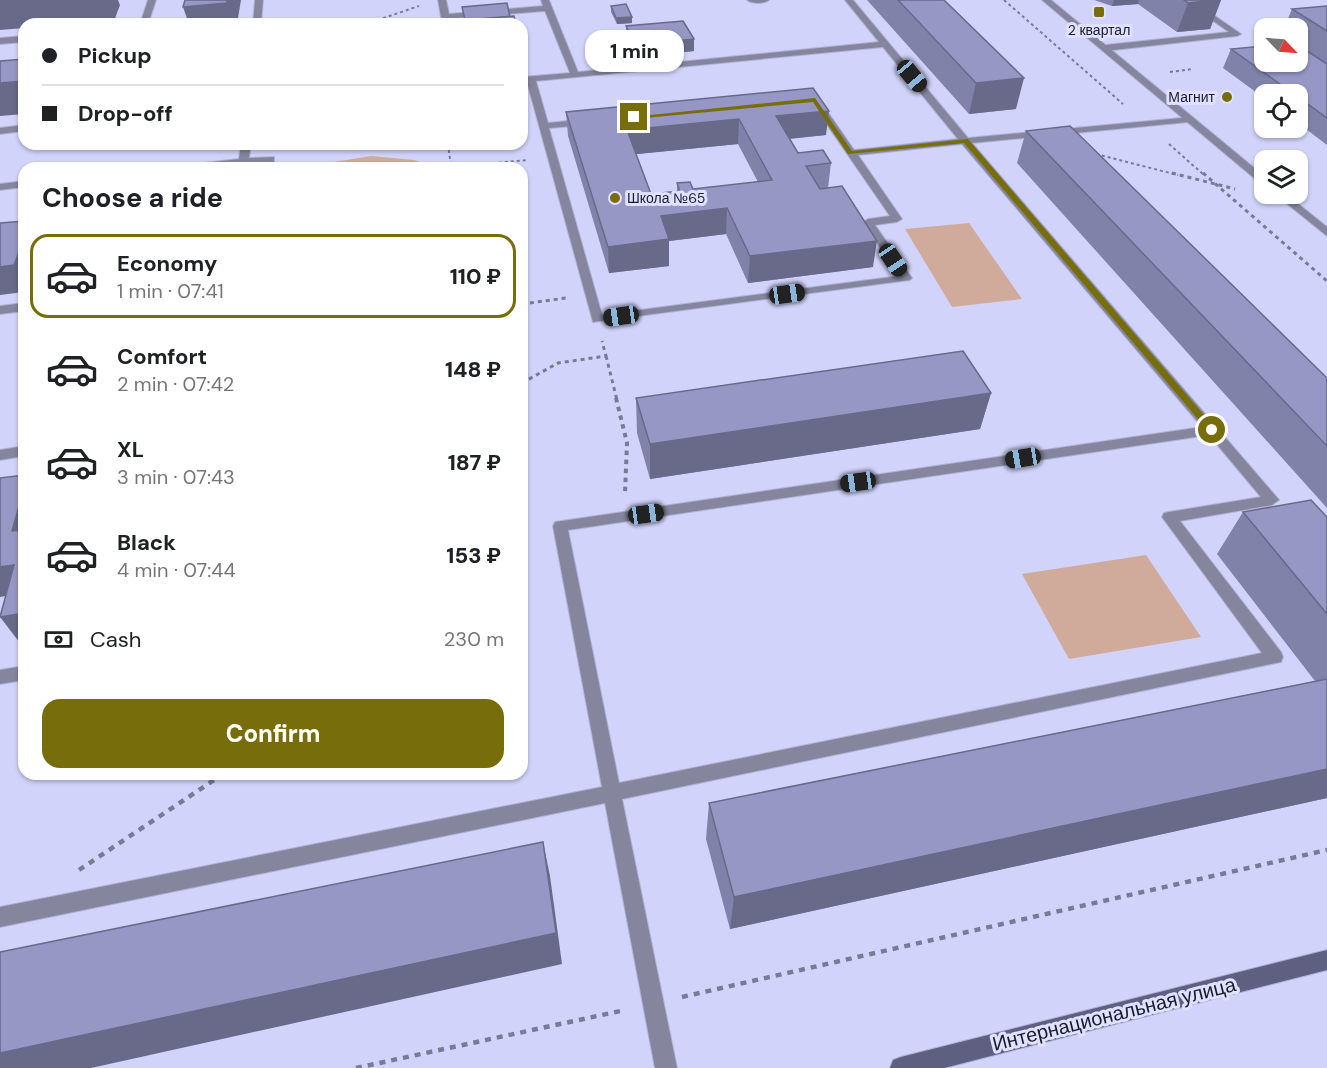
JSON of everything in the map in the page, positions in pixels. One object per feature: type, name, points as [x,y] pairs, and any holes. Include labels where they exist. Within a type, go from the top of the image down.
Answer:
[{"type":"main road","name":"Интернациональная улица","points":[[901,1068],[1327,960]]},
{"type":"street","points":[[146,18],[152,0]]},
{"type":"street","points":[[258,18],[259,0]]},
{"type":"street","points":[[442,0],[445,18]]},
{"type":"street","points":[[751,0],[765,0]]},
{"type":"street","points":[[0,917],[1275,657],[1169,517],[1272,500],[849,0]]},
{"type":"street","points":[[1046,0],[1254,173]]},
{"type":"street","points":[[1105,48],[1237,34],[1187,0]]},
{"type":"street","points":[[463,18],[547,4],[575,75]]},
{"type":"street","points":[[0,41],[18,40]]},
{"type":"street","points":[[528,80],[885,44]]},
{"type":"street","points":[[528,83],[544,126],[597,319],[906,278],[868,222],[897,219],[815,100],[803,101]]},
{"type":"street","points":[[850,153],[1190,119]]},
{"type":"street","points":[[544,126],[603,120]]},
{"type":"street","points":[[0,131],[18,130]]},
{"type":"street","points":[[245,150],[244,162],[270,159],[270,162]]},
{"type":"street","points":[[0,187],[18,185]]},
{"type":"street","points":[[1292,204],[1327,232]]},
{"type":"street","points":[[0,310],[18,308]]},
{"type":"street","points":[[666,1068],[560,526],[1212,430]]},
{"type":"street","points":[[0,454],[18,452]]},
{"type":"street","points":[[0,677],[18,674]]},
{"type":"path","points":[[383,18],[426,3]]},
{"type":"path","points":[[1101,161],[1093,153],[1214,183]]},
{"type":"path","points":[[507,162],[552,158]]},
{"type":"path","points":[[528,303],[591,295]]},
{"type":"path","points":[[597,319],[627,443],[622,517]]},
{"type":"path","points":[[528,380],[558,363],[606,356]]},
{"type":"path","points":[[69,876],[214,780]]},
{"type":"path","points":[[356,1068],[653,1004],[1327,850]]},
{"type":"shaded area","points":[[371,156],[420,162],[334,162]]},
{"type":"shaded area","points":[[969,223],[1022,299],[952,307],[905,229]]},
{"type":"shaded area","points":[[1146,555],[1201,637],[1069,659],[1022,574]]},
{"type":"building","points":[[185,0],[227,0],[227,3],[183,7]]},
{"type":"building","points":[[898,0],[944,0],[1024,78],[976,83]]},
{"type":"building","points":[[1184,0],[1214,0],[1188,3]]},
{"type":"building","points":[[507,3],[510,17],[465,18],[462,7]]},
{"type":"building","points":[[626,4],[632,17],[616,18],[611,6]]},
{"type":"building","points":[[1327,6],[1327,31],[1308,18],[1292,9]]},
{"type":"building","points":[[514,16],[514,18],[491,18]]},
{"type":"building","points":[[683,21],[694,39],[636,45],[626,26]]},
{"type":"building","points":[[1254,47],[1254,65],[1231,49]]},
{"type":"building","points":[[1308,52],[1327,64],[1327,118],[1308,104],[1308,84],[1280,84],[1263,72],[1308,72]]},
{"type":"building","points":[[18,60],[18,82],[0,83],[0,61]]},
{"type":"building","points":[[813,88],[829,111],[776,116],[798,153],[823,150],[831,163],[806,166],[820,189],[842,186],[877,241],[750,256],[727,208],[661,216],[669,239],[608,247],[566,112]],"holes":[[[739,119],[772,180],[693,189],[690,182],[677,183],[680,191],[651,194],[627,130]]]},
{"type":"building","points":[[1070,126],[1327,378],[1327,446],[1026,131]]},
{"type":"building","points":[[18,222],[18,255],[14,265],[0,267],[0,223]]},
{"type":"building","points":[[963,351],[991,393],[650,444],[636,398]]},
{"type":"building","points":[[18,476],[18,510],[12,531],[18,530],[18,614],[0,617],[14,565],[0,567],[0,478]]},
{"type":"building","points":[[1311,500],[1327,517],[1327,614],[1243,512]]},
{"type":"building","points":[[1327,679],[1327,769],[734,897],[709,803]]},
{"type":"building","points":[[543,842],[556,933],[0,1053],[0,952]]},
{"type":"place","name":"2 квартал","points":[[1099,12]]},
{"type":"place","name":"Магнит","points":[[1227,97]]},
{"type":"place","name":"Школа №65","points":[[615,198]]},
{"type":"route","points":[[634,117],[815,100],[850,153],[966,141],[1212,430]]}]
